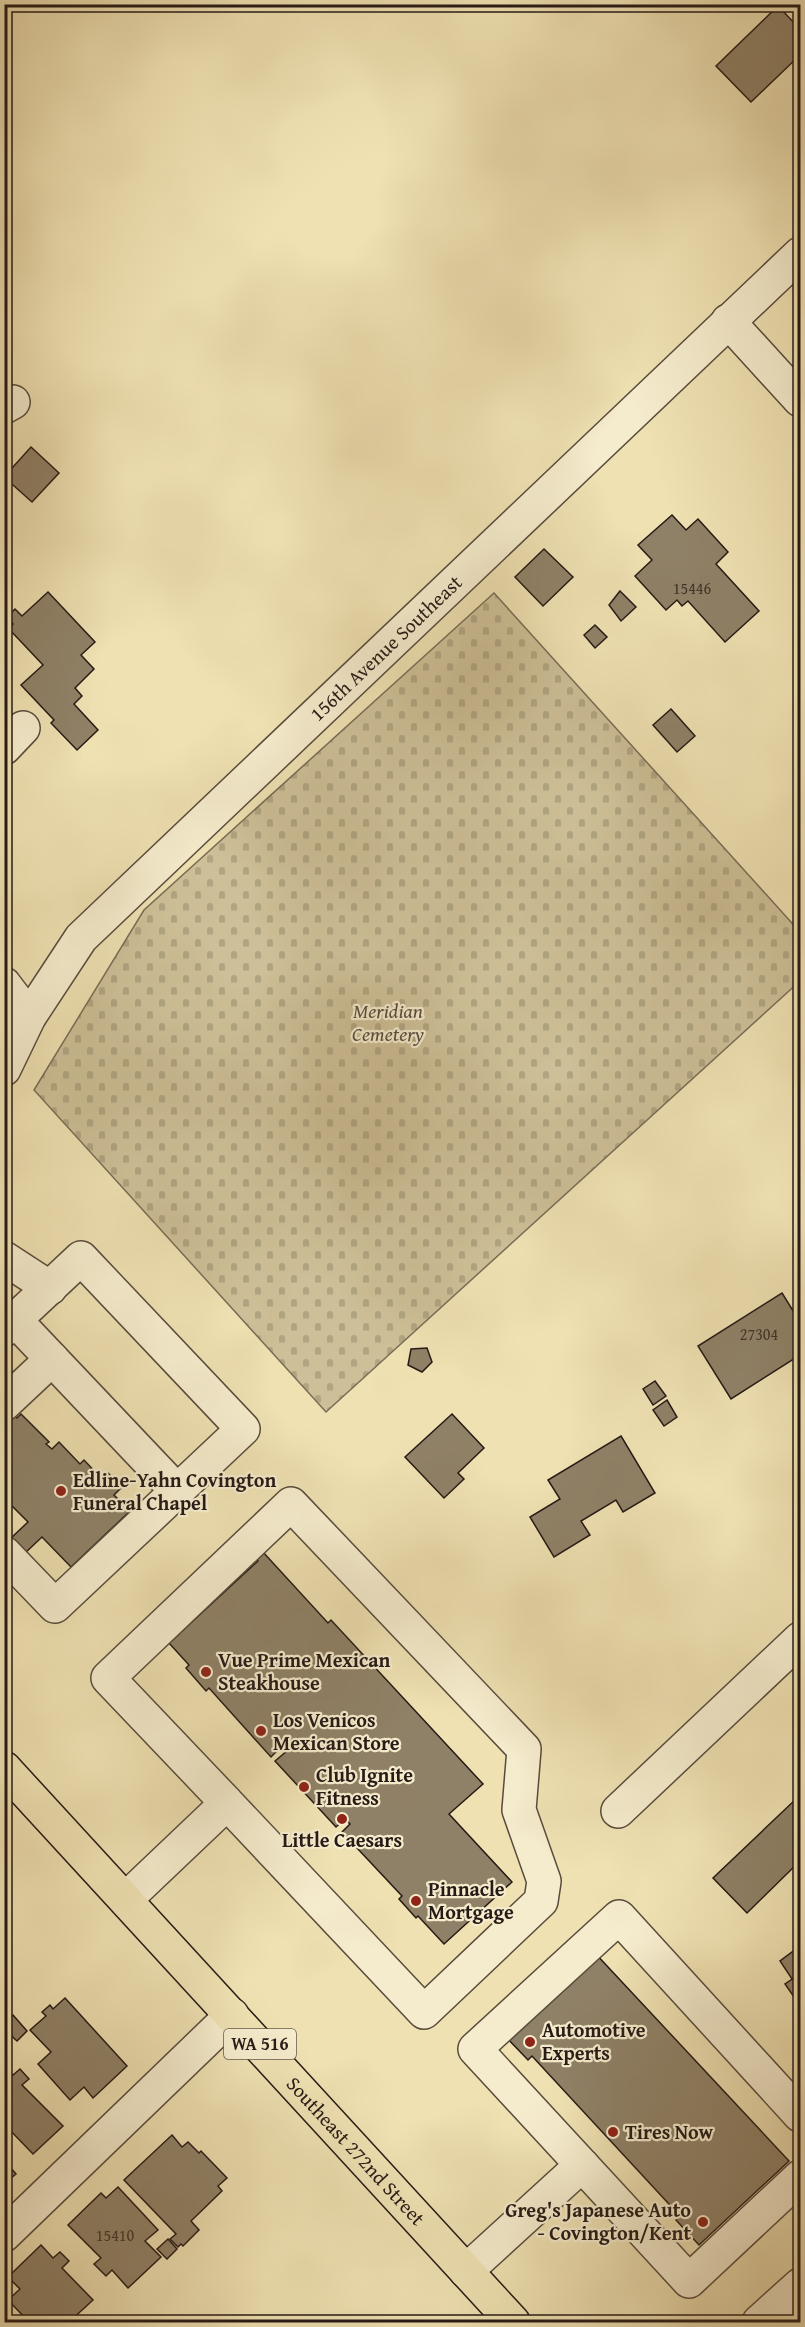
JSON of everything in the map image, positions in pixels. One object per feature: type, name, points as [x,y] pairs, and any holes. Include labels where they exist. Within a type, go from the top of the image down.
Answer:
[{"type":"main road","name":"Southeast 272nd Street","points":[[4,1768],[513,2322]]},
{"type":"street","name":"156th Avenue Southeast","points":[[4,1069],[29,1017],[81,938],[801,254]]},
{"type":"street","points":[[728,321],[801,400]]},
{"type":"street","points":[[4,984],[29,1017]]},
{"type":"street","points":[[4,1258],[50,1288]]},
{"type":"street","points":[[4,1552],[55,1606],[243,1429],[81,1258],[10,1325],[52,1359],[177,1491]]},
{"type":"street","points":[[4,1404],[52,1359]]},
{"type":"street","points":[[291,1504],[524,1749],[519,1810],[544,1881],[541,1901],[424,2012],[227,1803],[108,1678],[291,1504]]},
{"type":"street","points":[[618,1811],[801,1639]]},
{"type":"street","points":[[126,1899],[227,1803]]},
{"type":"street","points":[[801,2115],[619,1917],[476,2049],[689,2281],[801,2177]]},
{"type":"street","points":[[4,2235],[232,2015]]},
{"type":"street","points":[[466,2271],[582,2165]]},
{"type":"street","points":[[759,2322],[801,2284]]},
{"type":"green space","name":"Meridian Cemetery","points":[[494,593],[800,932],[800,981],[326,1412],[34,1090],[144,910]]},
{"type":"building","points":[[778,6],[800,29],[800,55],[751,102],[716,66]]},
{"type":"building","points":[[31,447],[59,473],[32,502],[4,477]]},
{"type":"building","points":[[672,515],[686,530],[698,519],[728,552],[716,564],[759,611],[725,642],[688,601],[682,606],[677,600],[666,610],[635,576],[652,560],[638,545]]},
{"type":"building","points":[[544,549],[573,577],[543,606],[515,577]]},
{"type":"building","points":[[620,591],[636,607],[621,621],[609,605]]},
{"type":"building","points":[[48,592],[95,642],[81,655],[94,669],[75,688],[82,696],[74,704],[98,730],[77,750],[51,723],[54,720],[21,685],[43,665],[9,629],[13,624],[7,617],[15,609],[22,616]]},
{"type":"building","points":[[595,625],[607,637],[595,648],[584,635]]},
{"type":"building","points":[[671,709],[695,736],[677,752],[653,725]]},
{"type":"building","points":[[782,1293],[800,1322],[800,1355],[731,1399],[698,1346]]},
{"type":"building","points":[[427,1348],[432,1362],[422,1372],[408,1365],[411,1349]]},
{"type":"building","points":[[655,1381],[666,1396],[653,1405],[643,1389]]},
{"type":"building","points":[[667,1400],[677,1417],[664,1426],[653,1410]]},
{"type":"building","name":"Edline-Yahn Covington Funeral Chapel","points":[[10,1411],[17,1418],[21,1414],[49,1442],[46,1444],[52,1449],[59,1442],[80,1464],[84,1460],[102,1479],[108,1473],[122,1487],[114,1495],[130,1511],[71,1567],[42,1537],[24,1554],[10,1539],[28,1522],[4,1498],[4,1416]]},
{"type":"building","points":[[452,1414],[484,1448],[458,1473],[464,1479],[444,1498],[405,1457]]},
{"type":"building","points":[[621,1436],[655,1493],[623,1512],[616,1500],[581,1521],[590,1535],[554,1557],[530,1517],[560,1499],[548,1480]]},
{"type":"building","points":[[262,1551],[328,1623],[331,1620],[483,1784],[449,1814],[512,1882],[444,1944],[418,1916],[416,1918],[399,1899],[402,1896],[342,1832],[350,1824],[345,1819],[336,1827],[275,1761],[288,1750],[280,1748],[271,1757],[209,1688],[206,1691],[186,1668],[189,1665],[169,1643],[258,1561],[255,1558]]},
{"type":"building","points":[[797,1798],[800,1802],[800,1861],[747,1913],[713,1878]]},
{"type":"building","points":[[800,1946],[800,1973],[792,1979],[780,1961]]},
{"type":"building","points":[[594,1952],[789,2161],[699,2245],[676,2220],[680,2216],[532,2056],[528,2060],[504,2035]]},
{"type":"building","points":[[800,1974],[800,1993],[794,1997],[785,1984]]},
{"type":"building","points":[[65,1998],[127,2066],[93,2098],[84,2087],[70,2100],[38,2064],[51,2052],[30,2030],[46,2016],[42,2012],[50,2005],[53,2009]]},
{"type":"building","points":[[13,2015],[27,2031],[17,2041],[4,2029],[4,2023]]},
{"type":"building","points":[[4,2066],[13,2075],[20,2069],[29,2079],[22,2085],[63,2126],[33,2154],[4,2124]]},
{"type":"building","points":[[172,2135],[182,2147],[188,2142],[199,2153],[201,2151],[227,2178],[218,2186],[222,2191],[191,2221],[199,2230],[183,2246],[181,2244],[178,2247],[170,2239],[176,2234],[124,2180]]},
{"type":"building","points":[[4,2160],[16,2174],[4,2184]]},
{"type":"building","points":[[118,2187],[158,2230],[145,2241],[161,2257],[128,2288],[112,2270],[106,2276],[94,2264],[101,2258],[68,2225],[101,2193],[106,2198]]},
{"type":"building","points":[[168,2239],[177,2249],[167,2259],[157,2249]]},
{"type":"building","points":[[41,2245],[53,2258],[60,2252],[69,2261],[62,2268],[93,2300],[69,2322],[29,2322],[8,2300],[20,2289],[8,2277]]},
{"type":"building","points":[[800,2302],[800,2322],[789,2322],[784,2318]]},
{"type":"place","name":"Edline-Yahn Covington Funeral Chapel","points":[[61,1491]]},
{"type":"place","name":"Vue Prime Mexican Steakhouse","points":[[206,1672]]},
{"type":"place","name":"Los Venicos Mexican Store","points":[[261,1731]]},
{"type":"place","name":"Club Ignite Fitness","points":[[304,1787]]},
{"type":"place","name":"Little Caesars","points":[[342,1819]]},
{"type":"place","name":"Pinnacle Mortgage","points":[[416,1901]]},
{"type":"place","name":"Automotive Experts","points":[[530,2042]]},
{"type":"place","name":"Tires Now","points":[[613,2132]]},
{"type":"place","name":"Greg's Japanese Auto - Covington/Kent","points":[[703,2222]]}]
